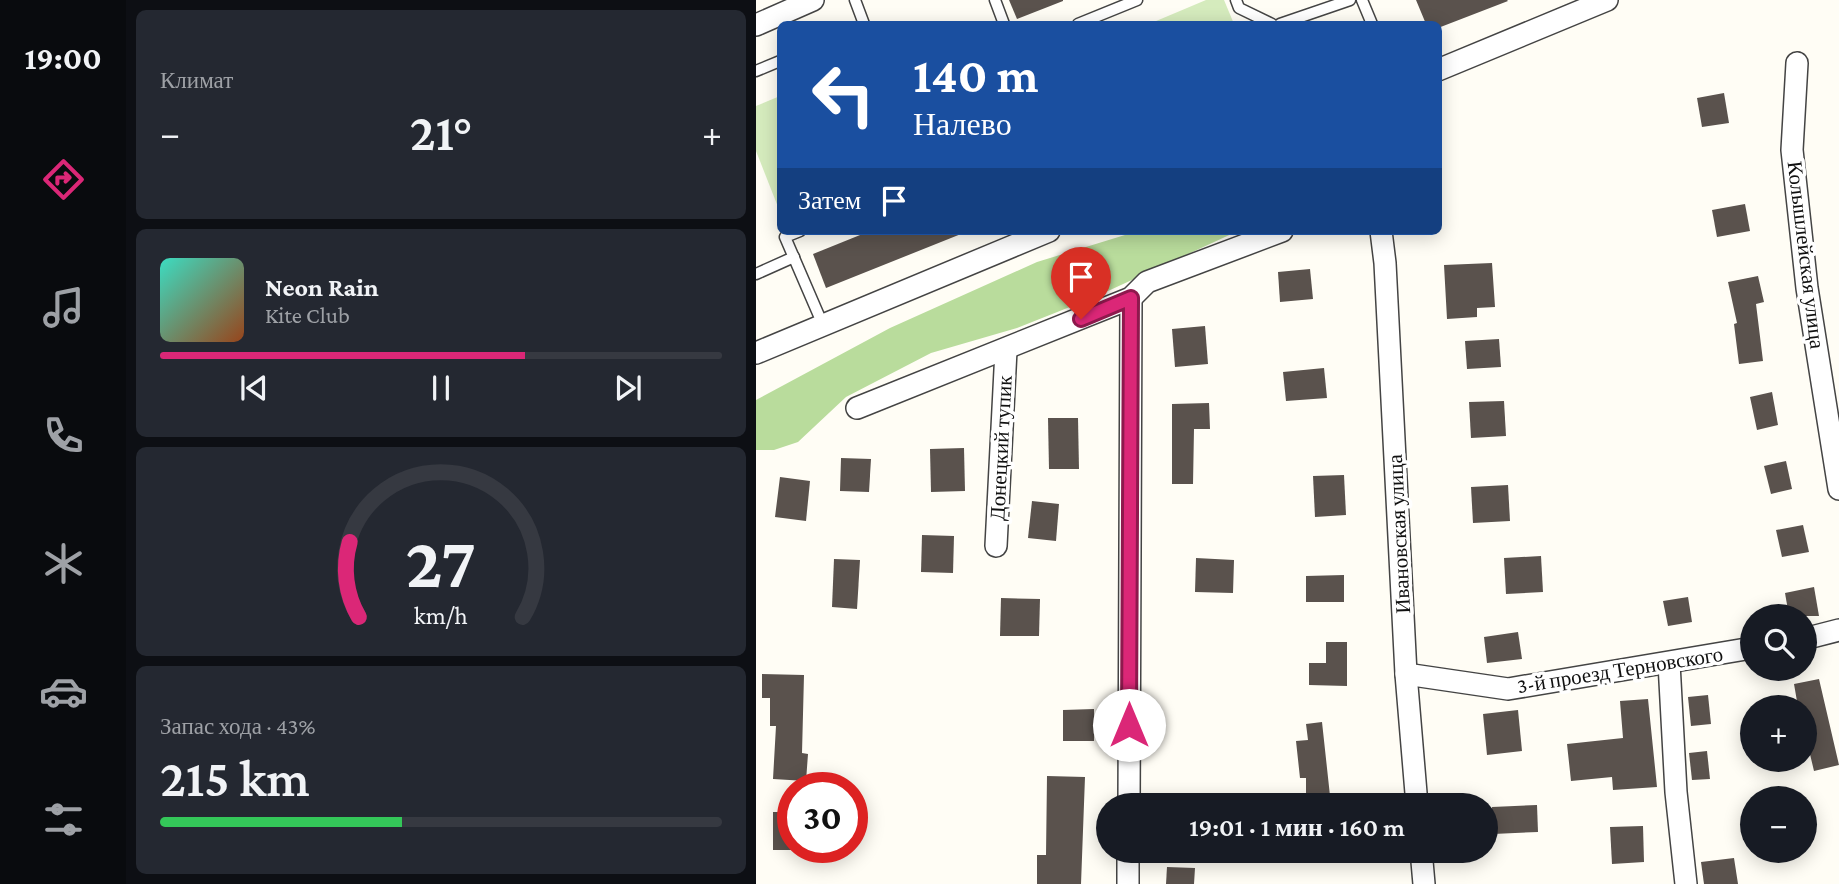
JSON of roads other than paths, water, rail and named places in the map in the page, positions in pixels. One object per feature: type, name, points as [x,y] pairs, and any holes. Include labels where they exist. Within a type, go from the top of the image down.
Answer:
[{"type":"street","points":[[756,25],[813,0]]},
{"type":"street","points":[[1442,68],[1607,0]]},
{"type":"street","name":"Колышлейская улица","points":[[1797,63],[1792,150],[1807,288],[1839,489]]},
{"type":"street","points":[[756,353],[1039,235]]},
{"type":"street","points":[[857,408],[1131,298],[1147,282],[1271,235]]},
{"type":"street","name":"Ивановская улица","points":[[1382,235],[1406,674],[1416,793]]},
{"type":"street","points":[[1129,793],[1131,298]]},
{"type":"street","name":"Донецкий тупик","points":[[996,545],[1006,350]]},
{"type":"street","points":[[1817,636],[1839,630]]},
{"type":"street","name":"3-й проезд Терновского","points":[[1406,674],[1508,689],[1740,650]]},
{"type":"street","points":[[1669,663],[1676,792],[1686,884]]},
{"type":"street","points":[[1128,863],[1128,884]]},
{"type":"street","points":[[1422,863],[1424,884]]},
{"type":"lane","points":[[855,0],[863,21]]},
{"type":"lane","points":[[995,0],[1003,21]]},
{"type":"lane","points":[[1085,21],[1137,0]]},
{"type":"lane","points":[[1236,0],[1239,8],[1266,21]]},
{"type":"lane","points":[[1289,21],[1350,0]]},
{"type":"lane","points":[[1362,0],[1371,21]]},
{"type":"lane","points":[[756,71],[777,62]]},
{"type":"lane","points":[[790,235],[785,237],[823,325]]},
{"type":"lane","points":[[756,274],[794,257]]}]
